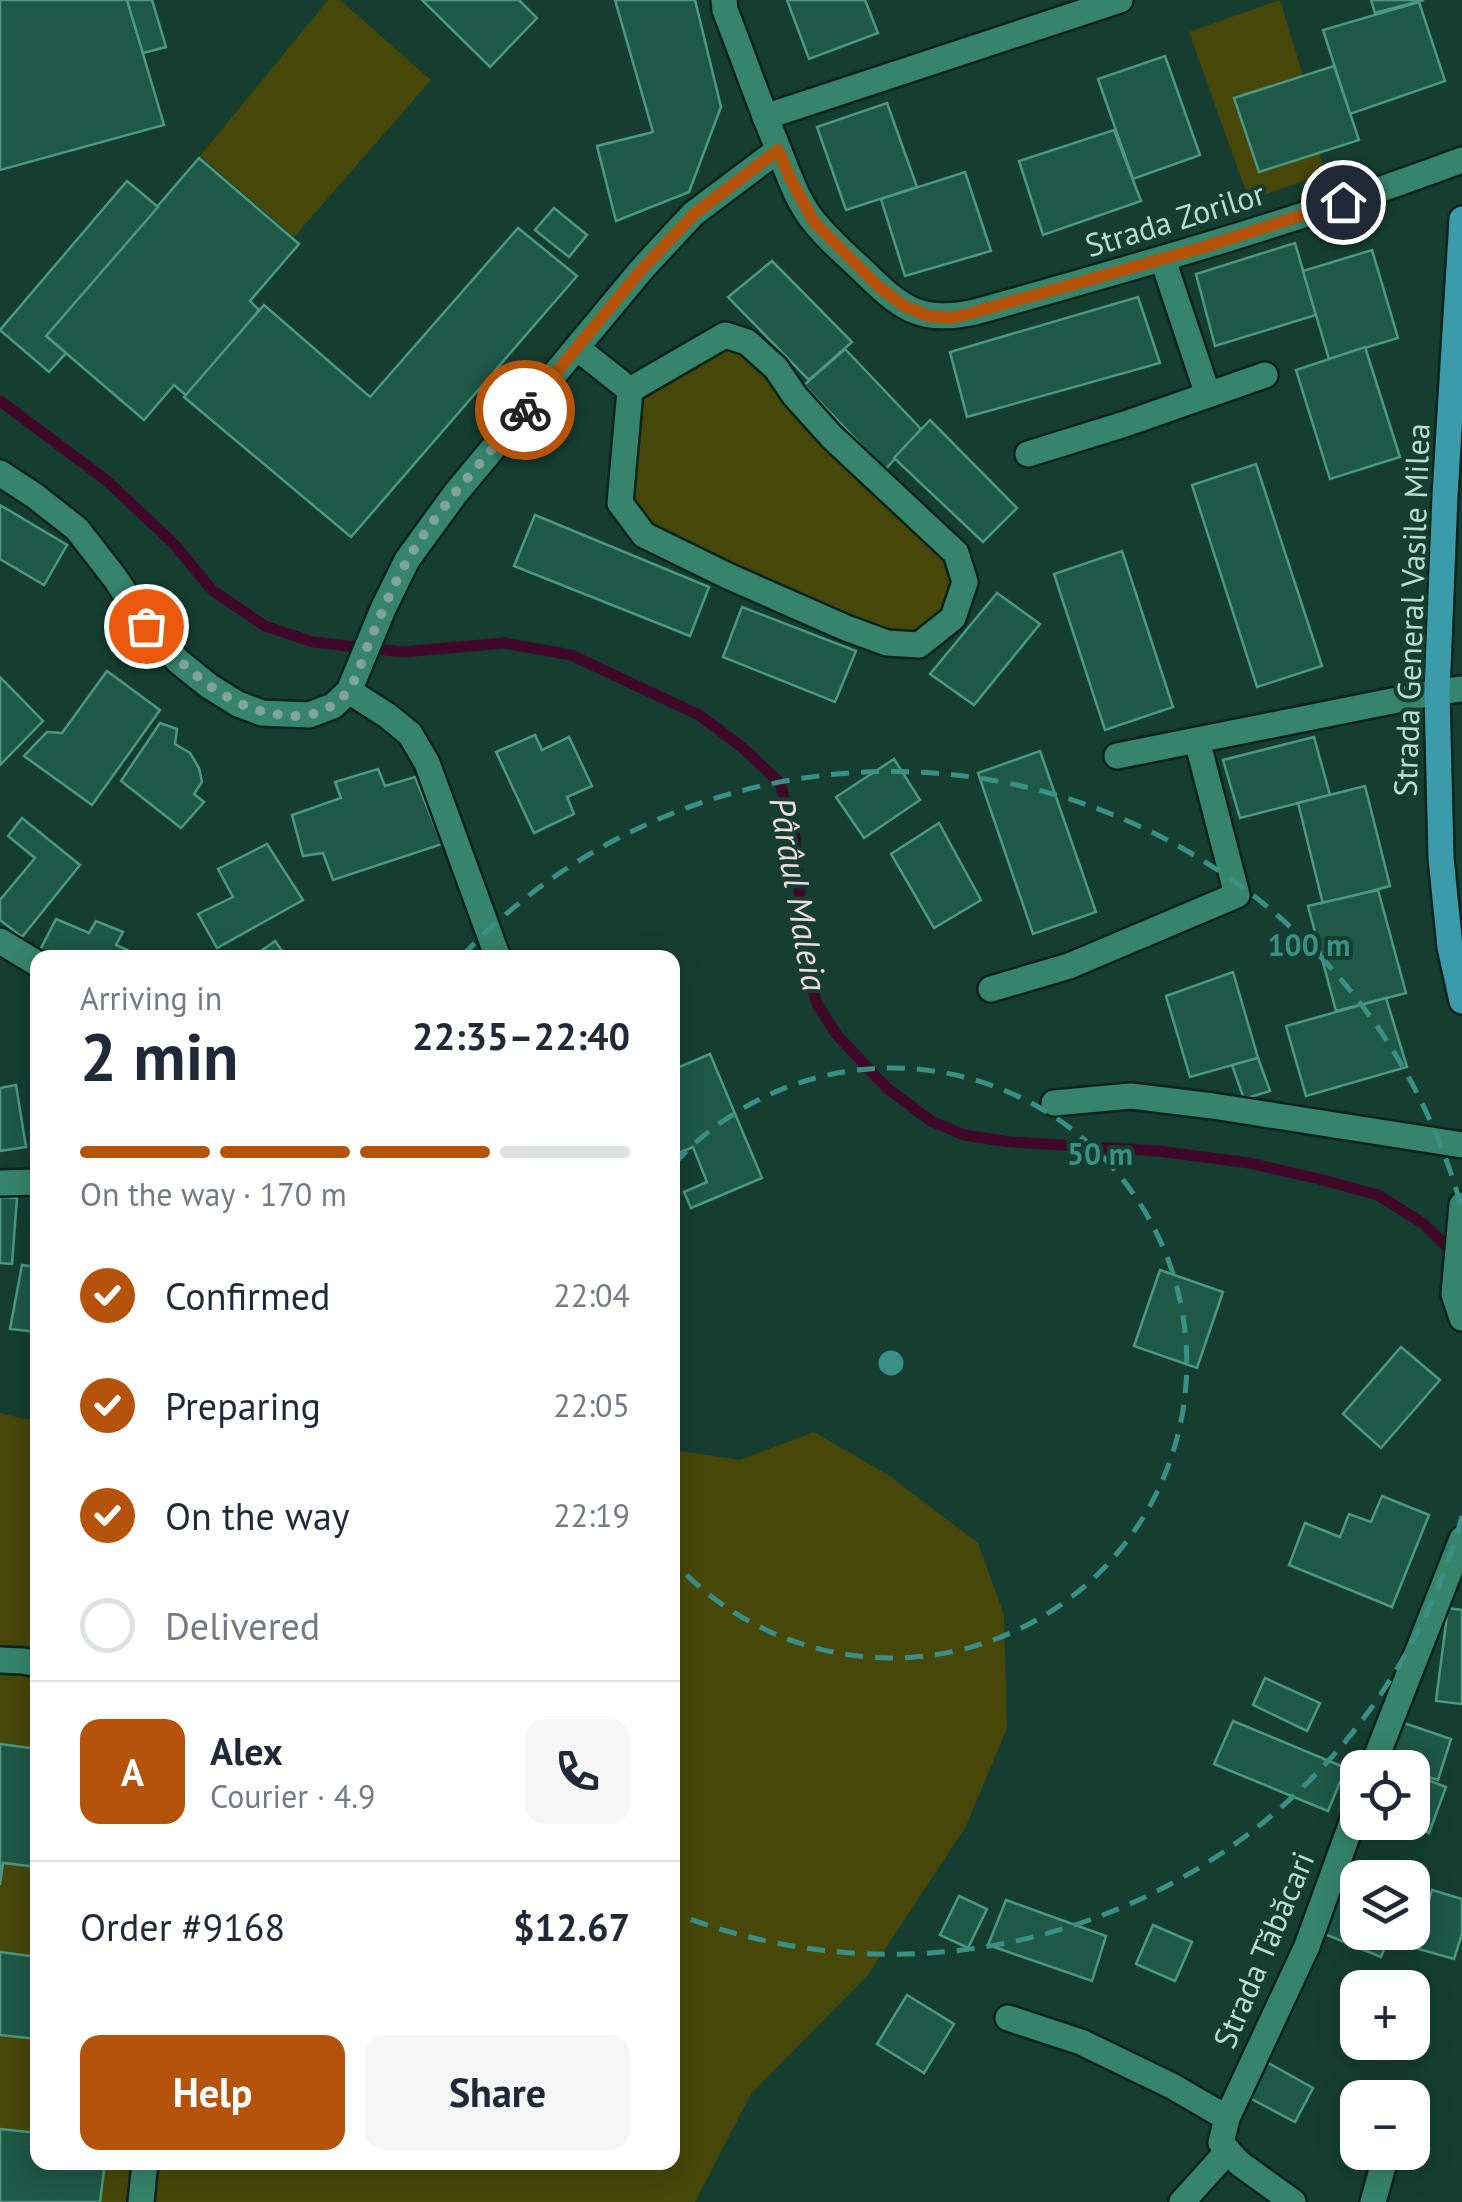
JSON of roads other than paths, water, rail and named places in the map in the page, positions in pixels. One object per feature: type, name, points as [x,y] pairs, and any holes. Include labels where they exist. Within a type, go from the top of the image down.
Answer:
[{"type":"main road","name":"Strada General Vasile Milea","points":[[1462,219],[1441,858],[1462,1001]]},
{"type":"street","points":[[0,473],[77,530],[146,626],[178,661],[224,695],[262,713],[309,716],[333,706],[352,684],[408,560],[455,494],[642,269],[694,214],[778,150],[724,0]]},
{"type":"street","points":[[764,117],[1120,0]]},
{"type":"street","name":"Strada Zorilor","points":[[778,150],[814,222],[879,287],[904,306],[929,316],[951,318],[1164,260],[1462,160]]},
{"type":"street","points":[[1164,260],[1208,395]]},
{"type":"street","points":[[725,335],[747,342],[776,368],[832,437],[956,553],[964,582],[953,618],[920,645],[887,643],[730,577],[644,535],[620,503],[630,390],[725,335]]},
{"type":"street","points":[[577,348],[630,390]]},
{"type":"street","points":[[1028,454],[1266,375]]},
{"type":"street","points":[[352,684],[410,734],[427,763],[495,950]]},
{"type":"street","points":[[1118,756],[1449,691]]},
{"type":"street","points":[[991,989],[1069,966],[1237,895],[1197,740]]},
{"type":"street","points":[[0,942],[30,959]]},
{"type":"street","points":[[1054,1103],[1130,1096],[1462,1145]]},
{"type":"street","points":[[0,1183],[30,1182]]},
{"type":"street","points":[[1458,1306],[1462,1206]]},
{"type":"street","points":[[1379,1750],[1462,1539]]},
{"type":"street","points":[[0,1660],[30,1662]]},
{"type":"street","name":"Strada Tăbăcari","points":[[1228,2151],[1222,2143],[1227,2118],[1307,1946],[1346,1840]]},
{"type":"street","points":[[1008,2018],[1081,2042],[1227,2118]]},
{"type":"street","points":[[1182,2202],[1228,2151],[1239,2164],[1293,2202]]},
{"type":"street","points":[[141,2202],[144,2170]]},
{"type":"street","points":[[1374,2202],[1382,2170]]},
{"type":"waterway","name":"Pârâul Maleia","points":[[0,401],[106,480],[174,544],[212,590],[265,626],[313,642],[403,652],[504,643],[571,655],[699,715],[742,747],[780,783],[795,837],[805,961],[817,1004],[837,1035],[887,1088],[931,1121],[964,1135],[1010,1142],[1159,1151],[1249,1163],[1319,1179],[1378,1195],[1424,1224],[1455,1255]]}]
